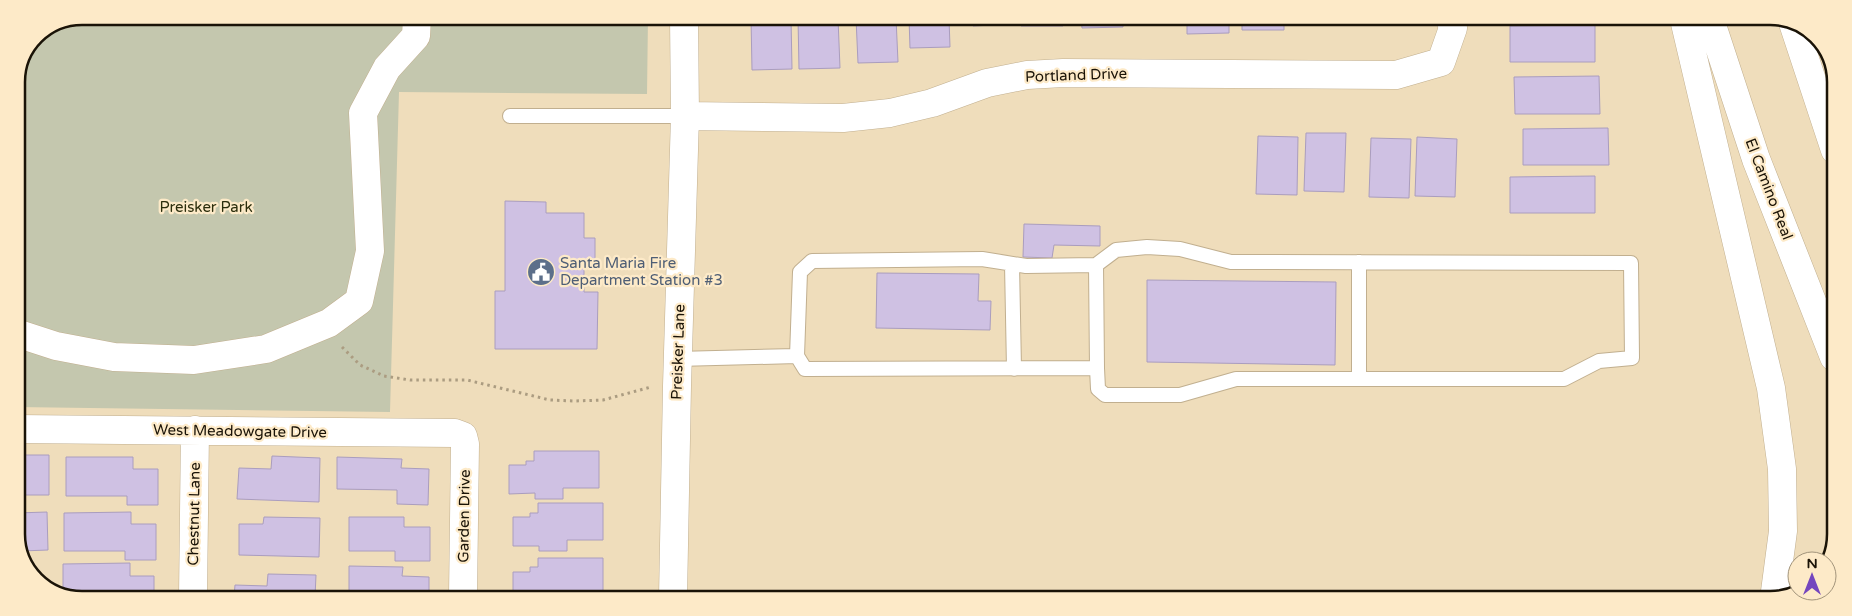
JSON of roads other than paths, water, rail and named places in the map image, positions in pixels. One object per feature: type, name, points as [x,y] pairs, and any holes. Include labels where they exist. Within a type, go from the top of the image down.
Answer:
[{"type":"main road","points":[[25,336],[56,346],[114,358],[194,360],[266,349],[329,323],[359,301],[370,251],[362,113],[387,68],[416,36],[417,25]]},
{"type":"main road","name":"Preisker Lane","points":[[674,591],[677,386],[685,116],[684,25]]},
{"type":"main road","name":"Portland Drive","points":[[685,116],[843,118],[890,113],[932,103],[987,83],[1027,75],[1063,73],[1396,75],[1441,62],[1451,25]]},
{"type":"main road","points":[[1685,25],[1772,388],[1782,469],[1783,496],[1783,531],[1775,591]]},
{"type":"main road","name":"El Camino Real","points":[[1712,25],[1756,159],[1827,339]]},
{"type":"main road","points":[[1796,31],[1827,126]]},
{"type":"main road","name":"West Meadowgate Drive","points":[[25,429],[455,433],[463,436]]},
{"type":"main road","name":"Chestnut Lane","points":[[193,591],[195,430]]},
{"type":"main road","name":"Garden Drive","points":[[463,436],[465,444],[463,591]]},
{"type":"lane","points":[[510,116],[685,116]]},
{"type":"lane","points":[[1096,265],[1098,389],[1105,396],[1180,395],[1236,379],[1564,379],[1600,360],[1632,358],[1632,263],[1231,262],[1180,249],[1147,246],[1116,250],[1096,265],[1026,266],[982,259],[812,261],[800,272],[797,356],[805,369],[1097,368]]},
{"type":"lane","points":[[1359,262],[1359,379]]},
{"type":"lane","points":[[1012,264],[1014,368]]},
{"type":"lane","points":[[678,359],[797,356]]},
{"type":"place","name":"Santa Maria Fire Department Station #3","points":[[541,272]]},
{"type":"park label","name":"Preisker Park","points":[[206,207]]}]
